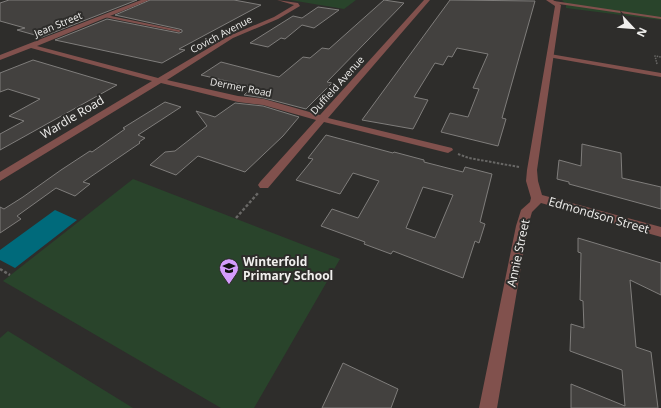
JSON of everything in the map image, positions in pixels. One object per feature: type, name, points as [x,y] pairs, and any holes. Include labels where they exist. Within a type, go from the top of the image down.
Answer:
[{"type":"street","name":"Jean Street","points":[[0,58],[146,0]]},
{"type":"street","name":"Covich Avenue","points":[[158,80],[231,37],[276,18],[297,6],[292,2],[280,0]]},
{"type":"street","name":"Duffield Avenue","points":[[264,185],[427,0]]},
{"type":"street","points":[[537,198],[532,181],[532,170],[550,56],[554,4]]},
{"type":"street","name":"Dermer Road","points":[[30,46],[158,80],[238,99],[264,102],[322,119],[448,150]]},
{"type":"street","name":"Wardle Road","points":[[0,177],[158,80]]},
{"type":"street","name":"Edmondson Street","points":[[537,198],[661,232]]},
{"type":"street","name":"Annie Street","points":[[488,408],[522,226],[527,210],[535,204],[537,198]]},
{"type":"lane","points":[[554,4],[661,18]]},
{"type":"lane","points":[[106,16],[179,31]]},
{"type":"lane","points":[[550,56],[661,75]]},
{"type":"path","points":[[659,69],[656,56],[661,57]]},
{"type":"path","points":[[448,150],[469,158],[522,168]]},
{"type":"path","points":[[236,218],[264,185]]},
{"type":"path","points":[[0,269],[10,275]]},
{"type":"green space","points":[[290,0],[356,0],[344,9]]},
{"type":"green space","points":[[562,0],[661,0],[661,20],[566,8],[566,4]]},
{"type":"green space","points":[[133,179],[340,259],[254,408],[221,408],[3,281]]},
{"type":"green space","points":[[8,331],[133,408],[0,408],[0,338]]},
{"type":"water","points":[[55,210],[77,220],[15,268],[0,260],[0,250]]},
{"type":"building","points":[[9,0],[137,0],[42,37],[17,30],[25,28],[0,21],[0,3]]},
{"type":"building","points":[[150,0],[234,0],[261,5],[179,49],[185,50],[162,63],[55,40],[107,19],[179,33],[182,32],[182,30],[179,29],[115,15]]},
{"type":"building","points":[[384,0],[404,3],[327,82],[332,83],[306,109],[264,98],[244,95],[252,87],[201,75],[221,62],[279,77],[303,57],[310,58],[322,48],[329,49]]},
{"type":"building","points":[[450,0],[535,1],[502,118],[506,119],[498,146],[441,132],[450,113],[468,117],[479,89],[473,88],[488,54],[457,48],[452,57],[448,56],[443,65],[435,63],[414,97],[428,100],[413,129],[362,120]]},
{"type":"building","points":[[318,7],[339,10],[314,28],[302,25],[285,39],[281,38],[268,47],[250,43],[293,16],[302,18]]},
{"type":"building","points":[[33,60],[117,85],[0,150],[0,134],[24,121],[9,116],[40,99],[8,89],[0,92],[0,73]]},
{"type":"building","points":[[165,102],[181,107],[138,135],[145,138],[83,182],[90,184],[75,196],[56,188],[17,216],[21,219],[0,233],[0,207],[4,209],[23,197],[61,170],[90,151],[92,152],[125,129],[123,128]]},
{"type":"building","points":[[235,103],[263,106],[299,117],[283,136],[245,172],[198,156],[176,175],[150,165],[165,152],[175,151],[207,126],[196,111],[215,117]]},
{"type":"building","points":[[326,135],[424,160],[424,162],[463,172],[465,167],[492,174],[480,222],[485,224],[479,243],[475,241],[463,278],[393,251],[391,254],[364,244],[365,242],[321,226],[332,209],[358,218],[379,181],[353,173],[340,194],[296,180],[313,159],[308,158]],"holes":[[[423,187],[453,195],[435,238],[406,228]]]},
{"type":"building","points":[[582,144],[621,153],[622,178],[661,187],[661,209],[569,184],[569,182],[557,179],[559,160],[581,166]]},
{"type":"building","points":[[578,238],[661,263],[661,295],[630,280],[636,347],[651,352],[658,408],[571,408],[571,384],[625,406],[622,370],[570,351],[571,324],[584,328],[583,301],[580,300],[581,253],[578,252]]},
{"type":"building","points":[[343,363],[398,389],[391,408],[322,408]]},
{"type":"place","name":"Winterfold Primary School","points":[[229,285]]}]
